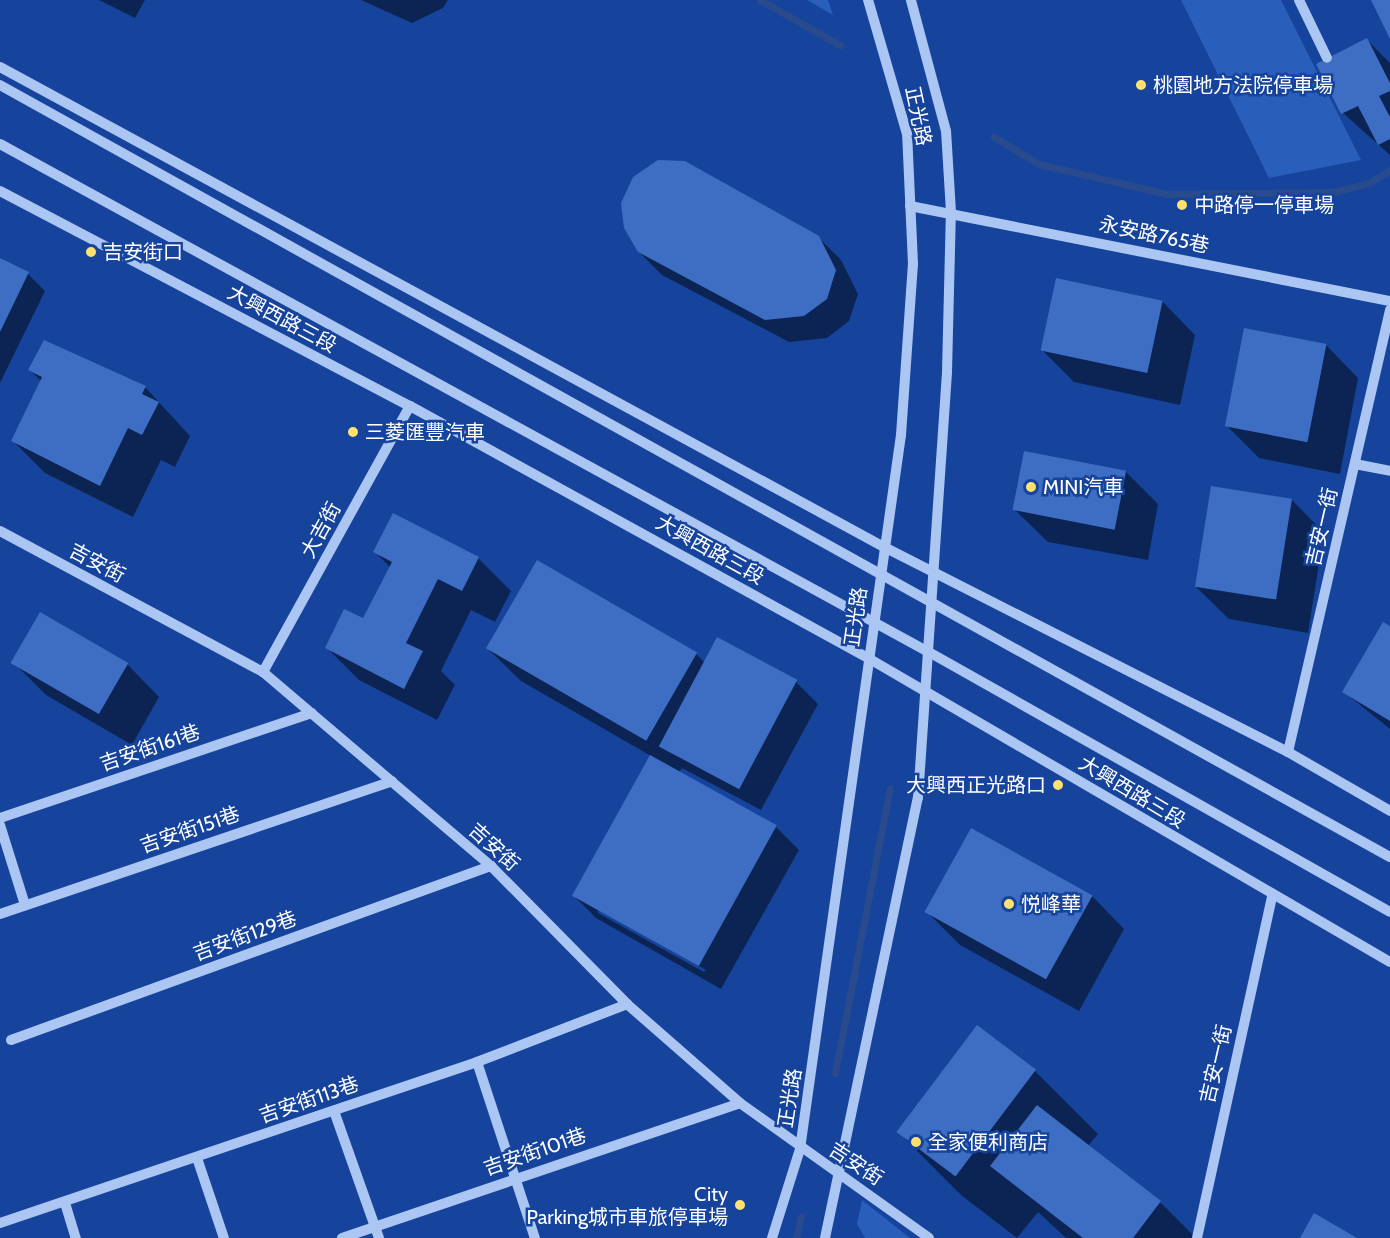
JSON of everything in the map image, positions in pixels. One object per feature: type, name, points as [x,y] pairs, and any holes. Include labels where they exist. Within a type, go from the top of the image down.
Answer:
[{"type":"street","name":"正光路","points":[[772,1238],[800,1149],[902,424],[913,264],[908,134],[868,0]]},
{"type":"street","name":"正光路","points":[[825,1238],[918,798],[947,372],[951,212],[946,131],[911,0]]},
{"type":"street","points":[[1299,0],[1328,58]]},
{"type":"street","points":[[0,67],[884,547],[1288,752],[1390,811]]},
{"type":"street","points":[[0,85],[1390,857]]},
{"type":"street","name":"大興西路三段","points":[[0,144],[927,651],[1390,912]]},
{"type":"street","name":"大興西路三段","points":[[0,191],[410,406],[925,689],[1272,897],[1390,962]]},
{"type":"street","name":"永安路765巷","points":[[910,206],[951,212],[1390,301]]},
{"type":"street","name":"吉安一街","points":[[1288,752],[1390,310]]},
{"type":"street","name":"大吉街","points":[[263,672],[410,406]]},
{"type":"street","points":[[1355,464],[1390,471]]},
{"type":"street","name":"吉安街","points":[[0,531],[263,672],[491,866],[627,1004],[740,1103],[800,1149],[929,1238]]},
{"type":"street","name":"吉安街161巷","points":[[0,818],[312,712]]},
{"type":"street","name":"吉安街151巷","points":[[0,914],[392,781]]},
{"type":"street","points":[[0,825],[25,905]]},
{"type":"street","name":"吉安街129巷","points":[[11,1040],[491,866]]},
{"type":"street","name":"吉安一街","points":[[1197,1238],[1272,897]]},
{"type":"street","name":"吉安街113巷","points":[[0,1223],[65,1203],[477,1062],[627,1004]]},
{"type":"street","points":[[477,1062],[535,1238]]},
{"type":"street","name":"吉安街101巷","points":[[342,1238],[515,1177],[740,1103]]},
{"type":"street","points":[[333,1111],[378,1238]]},
{"type":"street","points":[[197,1158],[224,1238]]},
{"type":"street","points":[[65,1203],[76,1238]]},
{"type":"shaded area","points":[[807,0],[828,0],[833,15]]},
{"type":"shaded area","points":[[1181,0],[1281,0],[1361,160],[1269,178]]},
{"type":"shaded area","points":[[862,1200],[910,1238],[865,1238],[857,1224]]},
{"type":"building","points":[[1371,0],[1390,0],[1390,39]]},
{"type":"building","points":[[1367,38],[1390,83],[1390,91],[1379,96],[1390,117],[1390,139],[1378,145],[1358,106],[1341,114],[1316,64]]},
{"type":"building","points":[[658,160],[685,161],[819,236],[836,270],[827,299],[804,316],[765,320],[638,252],[624,228],[621,203],[633,177]]},
{"type":"building","points":[[0,258],[29,272],[0,332]]},
{"type":"building","points":[[1056,278],[1163,301],[1147,373],[1041,350]]},
{"type":"building","points":[[1244,328],[1326,344],[1307,442],[1225,426]]},
{"type":"building","points":[[44,340],[146,386],[142,394],[159,402],[142,435],[128,428],[100,486],[11,441],[42,377],[28,370]]},
{"type":"building","points":[[1024,451],[1126,471],[1115,530],[1013,510]]},
{"type":"building","points":[[1211,486],[1292,499],[1276,600],[1195,587]]},
{"type":"building","points":[[393,513],[479,557],[462,591],[438,579],[406,643],[423,651],[404,689],[325,648],[344,609],[363,618],[392,562],[373,552]]},
{"type":"building","points":[[537,560],[697,652],[646,741],[486,648]]},
{"type":"building","points":[[40,612],[128,663],[99,714],[10,663]]},
{"type":"building","points":[[1383,622],[1390,626],[1390,721],[1342,692]]},
{"type":"building","points":[[717,637],[797,680],[739,789],[659,746]]},
{"type":"building","points":[[650,755],[777,825],[699,966],[572,896]]},
{"type":"building","name":"悦峰華","points":[[971,828],[1093,895],[1046,979],[924,912]]},
{"type":"building","points":[[977,1025],[1036,1070],[955,1177],[896,1132]]},
{"type":"building","points":[[1037,1105],[1161,1201],[1133,1238],[1083,1238],[990,1166]]},
{"type":"building","points":[[1314,1213],[1357,1238],[1300,1238]]},
{"type":"waterway","points":[[760,0],[840,45]]},
{"type":"waterway","points":[[994,137],[1039,164],[1167,194],[1333,192],[1369,183],[1390,170]]},
{"type":"waterway","points":[[835,1073],[890,788]]},
{"type":"waterway","points":[[796,1238],[801,1217]]},
{"type":"place","name":"桃園地方法院停車場","points":[[1141,85]]},
{"type":"place","name":"中路停一停車場","points":[[1182,205]]},
{"type":"place","name":"吉安街口","points":[[91,252]]},
{"type":"place","name":"三菱匯豐汽車","points":[[353,432]]},
{"type":"place","name":"MINI汽車","points":[[1031,487]]},
{"type":"place","name":"大興西正光路口","points":[[1058,785]]},
{"type":"place","name":"悦峰華","points":[[1009,904]]},
{"type":"place","name":"全家便利商店","points":[[916,1142]]},
{"type":"place","name":"City Parking城市車旅停車場","points":[[740,1205]]}]
